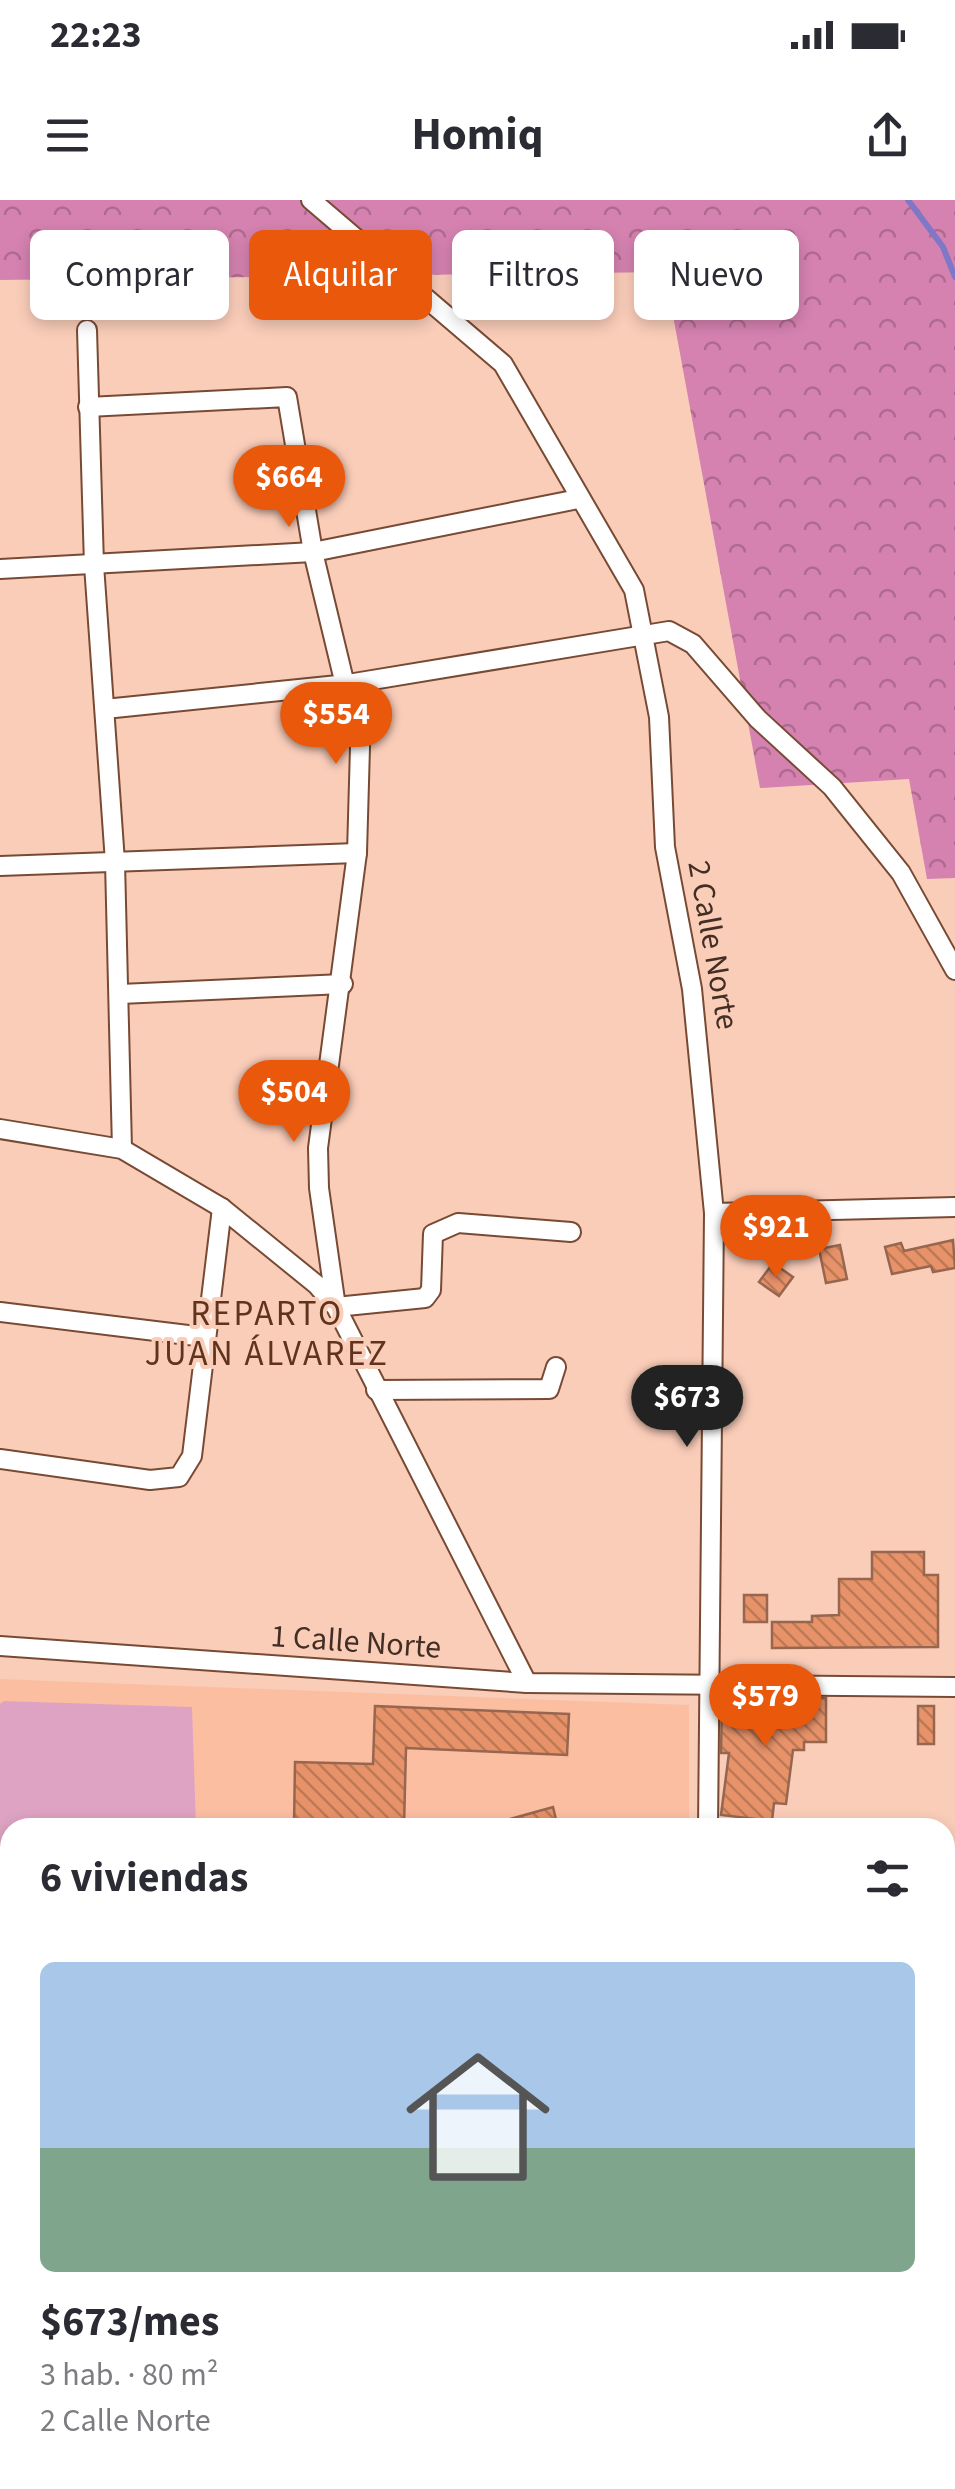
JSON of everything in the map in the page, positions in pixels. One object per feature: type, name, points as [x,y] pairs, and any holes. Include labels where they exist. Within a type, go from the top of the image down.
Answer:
[{"type":"street","name":"2 Calle Norte","points":[[310,200],[503,364],[634,590],[659,717],[664,848],[692,989],[714,1213],[708,1818]]},
{"type":"street","points":[[87,330],[94,565],[115,862],[122,1149]]},
{"type":"street","points":[[88,407],[287,397],[313,552],[348,684],[360,747],[357,853],[343,984],[318,1148],[319,1188],[336,1307]]},
{"type":"street","points":[[0,568],[313,552],[578,499]]},
{"type":"street","points":[[105,709],[348,684],[669,631],[693,644],[758,719],[832,787],[902,874],[955,970]]},
{"type":"street","points":[[0,866],[357,853]]},
{"type":"street","points":[[120,994],[343,984]]},
{"type":"street","points":[[0,1129],[122,1149],[222,1208],[317,1285],[336,1307],[526,1683]]},
{"type":"street","points":[[714,1213],[955,1207]]},
{"type":"street","points":[[0,1459],[150,1480],[180,1477],[192,1456],[222,1208]]},
{"type":"street","points":[[336,1307],[425,1298],[430,1290],[433,1234],[441,1227],[458,1223],[571,1232]]},
{"type":"street","points":[[0,1312],[204,1336]]},
{"type":"street","points":[[376,1390],[549,1389],[556,1367]]},
{"type":"street","name":"1 Calle Norte","points":[[0,1646],[526,1683],[708,1688],[955,1687]]},
{"type":"shaded area","points":[[0,1679],[689,1705],[689,1818],[0,1818]]},
{"type":"shaded area","points":[[4,1701],[192,1707],[196,1818],[0,1818],[0,1704]]},
{"type":"green space","points":[[0,200],[955,200],[955,878],[927,879],[909,779],[760,788],[674,320],[799,320],[799,230],[634,230],[634,272],[614,273],[614,230],[452,230],[452,275],[432,275],[432,230],[249,230],[249,277],[229,277],[229,230],[30,230],[30,280],[0,280]]},
{"type":"building","points":[[953,1240],[955,1268],[933,1272],[931,1266],[892,1274],[885,1247],[901,1243],[904,1251]]},
{"type":"building","points":[[840,1245],[847,1279],[826,1283],[819,1249]]},
{"type":"building","points":[[773,1263],[793,1277],[779,1296],[759,1282]]},
{"type":"building","points":[[872,1552],[924,1552],[924,1575],[938,1575],[938,1647],[772,1648],[772,1622],[812,1622],[812,1616],[839,1615],[839,1579],[872,1579]]},
{"type":"building","points":[[744,1595],[767,1595],[767,1622],[744,1622]]},
{"type":"building","points":[[722,1697],[826,1698],[826,1742],[804,1742],[804,1750],[793,1750],[786,1804],[774,1803],[772,1818],[721,1815],[729,1753],[721,1753]]},
{"type":"building","points":[[375,1706],[569,1714],[567,1755],[406,1748],[404,1818],[294,1818],[295,1762],[373,1764]]},
{"type":"building","points":[[918,1706],[934,1706],[934,1744],[918,1744]]},
{"type":"building","points":[[553,1807],[556,1818],[514,1818]]},
{"type":"waterway","points":[[908,200],[943,247],[955,277]]},
{"type":"district","name":"REPARTO JUAN ÁLVAREZ","points":[[267,1333]]}]
